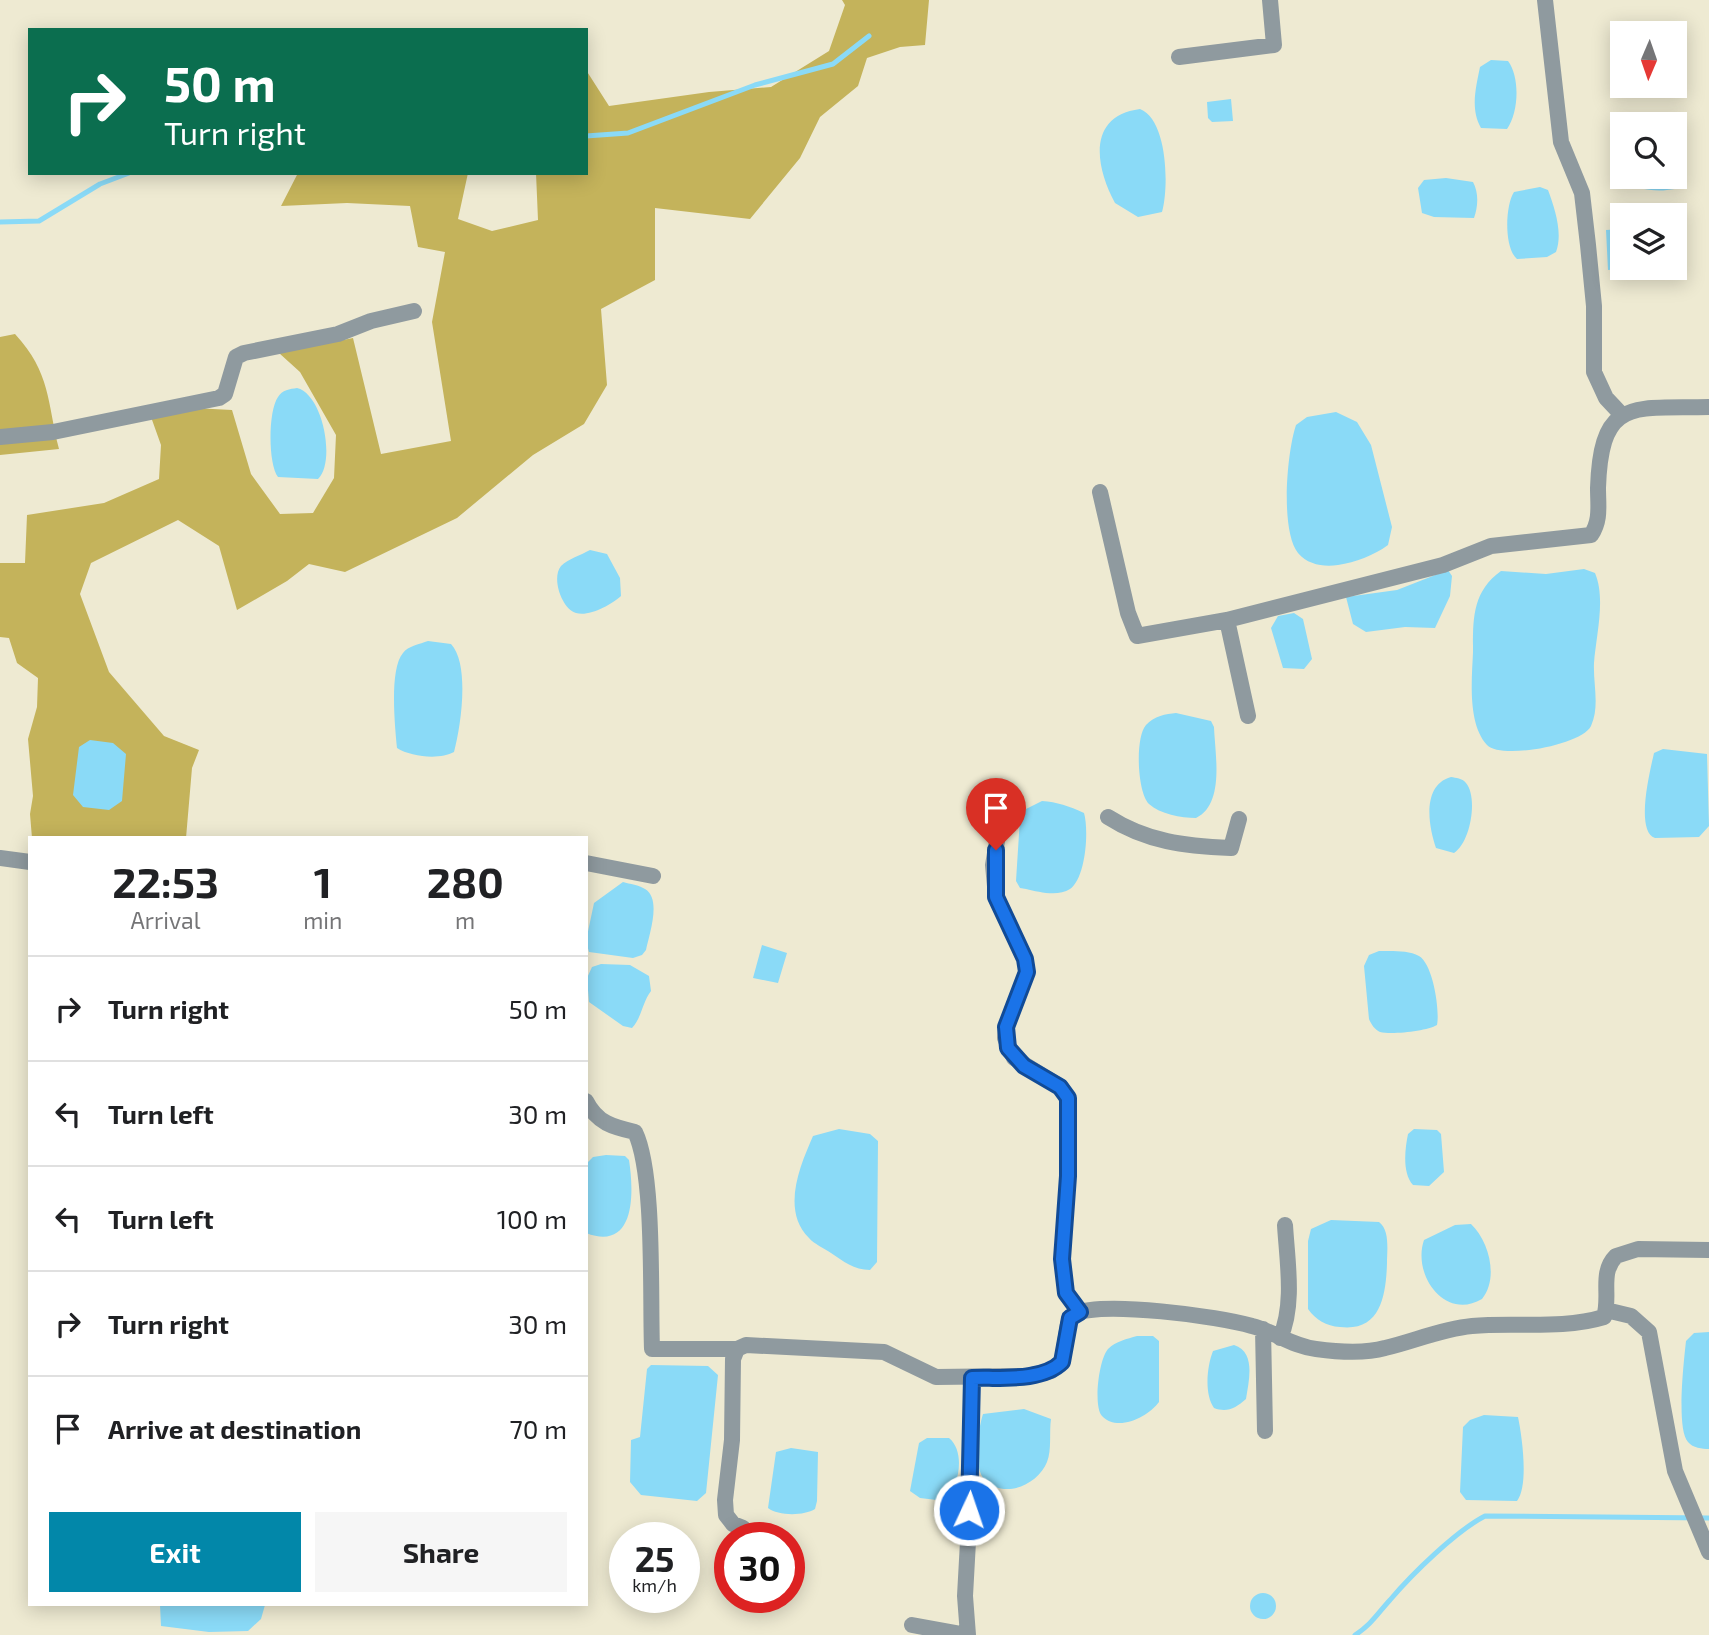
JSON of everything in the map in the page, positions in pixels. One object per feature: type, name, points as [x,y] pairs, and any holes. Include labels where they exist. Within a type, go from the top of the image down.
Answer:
[{"type":"street","points":[[1179,57],[1274,45],[1270,0]]},
{"type":"street","points":[[1545,0],[1561,142],[1581,193],[1588,245],[1594,306],[1594,372],[1606,398],[1621,414]]},
{"type":"street","points":[[0,437],[53,432],[219,398],[225,394],[236,357],[244,353],[338,334],[372,321],[414,311]]},
{"type":"street","points":[[1100,492],[1128,614],[1137,636],[1227,620],[1443,565],[1491,546],[1591,535],[1599,523],[1600,452],[1605,436],[1621,414],[1640,409],[1709,407]]},
{"type":"street","points":[[1227,620],[1248,716]]},
{"type":"street","points":[[1108,817],[1133,833],[1177,846],[1230,848],[1239,819]]},
{"type":"street","points":[[998,835],[993,865],[996,897],[1025,959],[1027,972],[1006,1027],[1005,1038],[1014,1058],[1060,1087],[1068,1098],[1068,1176],[1062,1259],[1066,1293],[1080,1312]]},
{"type":"street","points":[[0,858],[28,862]]},
{"type":"street","points":[[588,863],[653,876]]},
{"type":"street","points":[[588,1105],[592,1113],[607,1126],[635,1132],[641,1145],[646,1190],[652,1349],[737,1349],[746,1345],[871,1350],[896,1357],[927,1376],[1026,1376],[1051,1370],[1062,1362],[1070,1318],[1080,1312],[1106,1308],[1211,1318],[1263,1329],[1299,1346],[1356,1351],[1384,1349],[1439,1330],[1474,1326],[1572,1324],[1604,1317],[1606,1274],[1616,1256],[1638,1250],[1709,1250]]},
{"type":"street","points":[[1280,1338],[1285,1328],[1288,1287],[1285,1225]]},
{"type":"street","points":[[1606,1310],[1631,1316],[1649,1332],[1675,1471],[1709,1552]]},
{"type":"street","points":[[1263,1329],[1265,1431]]},
{"type":"street","points":[[731,1522],[726,1515],[725,1500],[732,1440],[733,1359],[737,1349]]},
{"type":"street","points":[[912,1625],[967,1635],[965,1596],[971,1487],[972,1378]]},
{"type":"shaded area","points":[[842,0],[929,0],[925,45],[900,47],[867,58],[858,86],[820,117],[800,158],[750,219],[655,208],[655,280],[601,309],[607,385],[584,424],[533,455],[457,518],[345,572],[309,564],[287,581],[237,610],[219,546],[178,520],[91,563],[80,594],[109,672],[164,736],[199,750],[192,768],[186,836],[32,836],[30,814],[33,796],[28,739],[37,707],[38,678],[17,663],[9,638],[0,637],[0,563],[25,563],[27,515],[104,503],[159,479],[161,445],[151,417],[193,408],[232,410],[251,474],[280,514],[313,513],[334,478],[336,435],[300,372],[279,353],[353,338],[381,454],[451,441],[432,322],[445,252],[418,247],[410,206],[347,203],[281,206],[297,175],[468,175],[458,219],[492,231],[538,220],[536,175],[588,175],[588,73],[609,106],[709,92],[771,87],[829,51],[845,5]]},
{"type":"shaded area","points":[[15,334],[27,348],[42,375],[59,449],[0,455],[0,337]]},
{"type":"water","points":[[1491,60],[1508,61],[1515,76],[1516,104],[1507,129],[1481,128],[1476,113],[1475,98],[1480,67]]},
{"type":"water","points":[[1231,99],[1233,121],[1212,122],[1208,118],[1207,102]]},
{"type":"water","points":[[1140,109],[1156,126],[1161,140],[1165,187],[1162,212],[1138,217],[1115,203],[1103,174],[1100,145],[1111,121]]},
{"type":"water","points":[[1446,178],[1473,182],[1477,200],[1474,218],[1434,217],[1422,213],[1418,188],[1424,180]]},
{"type":"water","points":[[1540,187],[1548,190],[1555,213],[1559,237],[1556,252],[1547,257],[1517,259],[1508,237],[1511,198],[1514,192]]},
{"type":"water","points":[[1606,230],[1610,230],[1608,270]]},
{"type":"water","points":[[297,388],[314,402],[324,429],[326,458],[318,479],[278,477],[272,461],[271,425],[275,404],[282,393]]},
{"type":"water","points":[[1336,412],[1357,422],[1371,445],[1392,527],[1388,545],[1382,549],[1358,560],[1327,566],[1306,560],[1292,542],[1287,510],[1288,471],[1296,425],[1307,417]]},
{"type":"water","points":[[590,550],[607,554],[620,578],[621,596],[600,609],[581,614],[571,610],[562,600],[557,578],[561,566]]},
{"type":"water","points":[[1584,569],[1595,573],[1600,594],[1594,663],[1595,711],[1591,726],[1585,733],[1573,739],[1541,748],[1508,751],[1487,745],[1476,725],[1472,700],[1473,628],[1479,597],[1491,579],[1501,571],[1546,574]]},
{"type":"water","points":[[1448,570],[1452,576],[1450,596],[1435,628],[1405,627],[1366,632],[1353,624],[1346,597],[1397,590]]},
{"type":"water","points":[[1294,613],[1303,619],[1312,659],[1304,669],[1283,668],[1271,628],[1278,616]]},
{"type":"water","points":[[428,641],[451,644],[457,653],[462,680],[461,712],[454,752],[434,757],[397,748],[395,727],[394,685],[399,661],[408,649]]},
{"type":"water","points":[[1176,713],[1211,721],[1214,727],[1215,790],[1205,811],[1196,818],[1159,810],[1149,804],[1142,788],[1139,752],[1142,731],[1153,719]]},
{"type":"water","points":[[90,740],[113,743],[126,754],[122,801],[109,810],[83,807],[73,795],[79,747]]},
{"type":"water","points":[[1663,749],[1707,754],[1709,826],[1699,837],[1655,838],[1649,833],[1645,813],[1647,786],[1654,753]]},
{"type":"water","points":[[1451,777],[1464,781],[1472,798],[1468,830],[1465,839],[1454,853],[1436,848],[1430,818],[1431,797],[1435,788]]},
{"type":"water","points":[[1042,801],[1084,813],[1086,842],[1080,875],[1070,889],[1060,893],[1020,888],[1016,881],[1020,818],[1026,809]]},
{"type":"water","points":[[623,882],[645,889],[650,894],[654,909],[653,918],[646,950],[642,955],[633,958],[589,952],[588,932],[594,903]]},
{"type":"water","points":[[762,945],[787,953],[778,983],[753,978]]},
{"type":"water","points":[[1379,951],[1410,953],[1424,961],[1432,977],[1437,1025],[1418,1031],[1393,1033],[1380,1032],[1373,1027],[1369,1019],[1364,966],[1369,955]]},
{"type":"water","points":[[601,964],[630,965],[649,976],[651,991],[632,1028],[623,1026],[589,1002],[588,976],[592,967]]},
{"type":"water","points":[[839,1129],[870,1134],[878,1141],[877,1262],[870,1270],[849,1264],[814,1242],[801,1227],[796,1214],[799,1174],[813,1136]]},
{"type":"water","points":[[1414,1129],[1437,1130],[1441,1134],[1444,1172],[1429,1186],[1413,1185],[1407,1174],[1407,1140],[1408,1134]]},
{"type":"water","points":[[625,1156],[629,1160],[631,1202],[628,1216],[623,1227],[615,1234],[602,1237],[588,1234],[588,1162],[593,1157]]},
{"type":"water","points":[[1331,1220],[1379,1222],[1385,1230],[1387,1246],[1383,1299],[1373,1317],[1354,1327],[1326,1324],[1308,1309],[1308,1241],[1311,1229]]},
{"type":"water","points":[[1471,1224],[1487,1250],[1490,1281],[1482,1299],[1468,1304],[1456,1304],[1444,1299],[1427,1280],[1423,1267],[1424,1240],[1455,1225]]},
{"type":"water","points":[[1709,1332],[1709,1449],[1695,1447],[1688,1442],[1684,1435],[1682,1409],[1686,1341],[1694,1333]]},
{"type":"water","points":[[1137,1336],[1153,1336],[1159,1341],[1159,1402],[1133,1421],[1116,1423],[1109,1421],[1099,1411],[1098,1382],[1102,1362],[1111,1346]]},
{"type":"water","points":[[1234,1345],[1246,1354],[1248,1360],[1246,1399],[1231,1409],[1214,1408],[1209,1395],[1208,1380],[1213,1351]]},
{"type":"water","points":[[651,1365],[708,1366],[718,1375],[706,1493],[697,1501],[641,1495],[630,1482],[631,1440],[640,1437],[647,1369]]},
{"type":"water","points":[[1024,1409],[1051,1419],[1047,1462],[1036,1477],[1019,1487],[1010,1489],[992,1485],[984,1479],[978,1465],[978,1438],[983,1414]]},
{"type":"water","points":[[1484,1415],[1518,1417],[1524,1473],[1521,1494],[1517,1501],[1466,1500],[1460,1492],[1463,1427],[1470,1420]]},
{"type":"water","points":[[927,1438],[949,1438],[958,1452],[957,1479],[945,1501],[920,1498],[910,1491],[919,1443]]},
{"type":"water","points":[[791,1448],[818,1452],[817,1501],[815,1509],[798,1514],[784,1514],[768,1508],[776,1452]]},
{"type":"water","points":[[1263,1593],[1272,1597],[1276,1606],[1272,1615],[1263,1619],[1254,1615],[1250,1606],[1254,1597]]},
{"type":"water","points":[[160,1606],[265,1606],[261,1619],[248,1631],[209,1632],[161,1626]]},
{"type":"waterway","points":[[588,136],[628,133],[755,85],[833,64],[869,36]]},
{"type":"waterway","points":[[0,222],[39,221],[100,184],[124,175]]},
{"type":"waterway","points":[[1355,1635],[1370,1623],[1435,1554],[1485,1516],[1709,1518]]},
{"type":"route","points":[[969,1510],[972,1378],[1026,1376],[1057,1367],[1062,1362],[1070,1318],[1080,1312],[1066,1293],[1063,1282],[1068,1176],[1068,1098],[1060,1087],[1014,1058],[1005,1038],[1006,1027],[1027,972],[1025,959],[996,897],[993,865],[996,850]]}]
